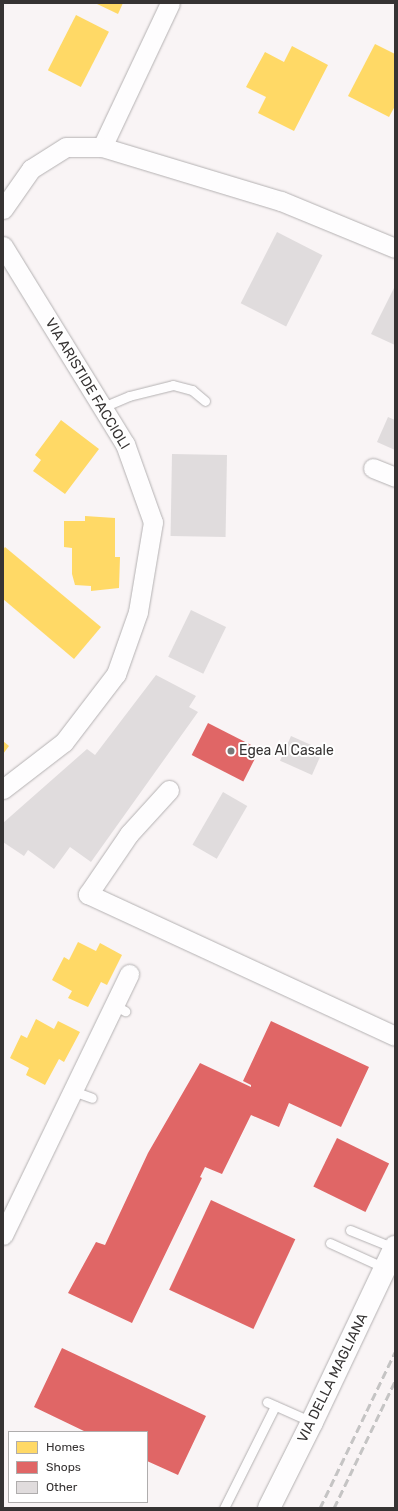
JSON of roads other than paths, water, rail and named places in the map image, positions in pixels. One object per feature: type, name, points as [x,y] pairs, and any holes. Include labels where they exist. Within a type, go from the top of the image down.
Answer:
[{"type":"main road","name":"VIA DELLA MAGLIANA","points":[[269,1508],[395,1248]]},
{"type":"street","points":[[102,147],[170,3]]},
{"type":"street","points":[[3,209],[31,169],[66,147],[102,147],[281,201],[395,248]]},
{"type":"street","name":"VIA ARISTIDE FACCIOLI","points":[[3,246],[125,444],[153,522],[138,612],[116,674],[64,742],[3,788]]},
{"type":"street","points":[[374,468],[395,477]]},
{"type":"street","points":[[169,790],[129,834],[88,894],[395,1036]]},
{"type":"street","points":[[3,1235],[73,1091],[120,1008],[129,974]]},
{"type":"lane","points":[[103,407],[129,396],[173,385],[192,390],[205,401]]},
{"type":"lane","points":[[73,1091],[92,1098]]},
{"type":"lane","points":[[350,1230],[395,1248]]},
{"type":"lane","points":[[330,1243],[385,1268]]},
{"type":"lane","points":[[224,1508],[271,1404],[312,1422]]},
{"type":"railway","points":[[320,1508],[395,1352]]},
{"type":"railway","points":[[334,1508],[395,1381]]},
{"type":"place","name":"Egea Al Casale","points":[[231,751]]}]
